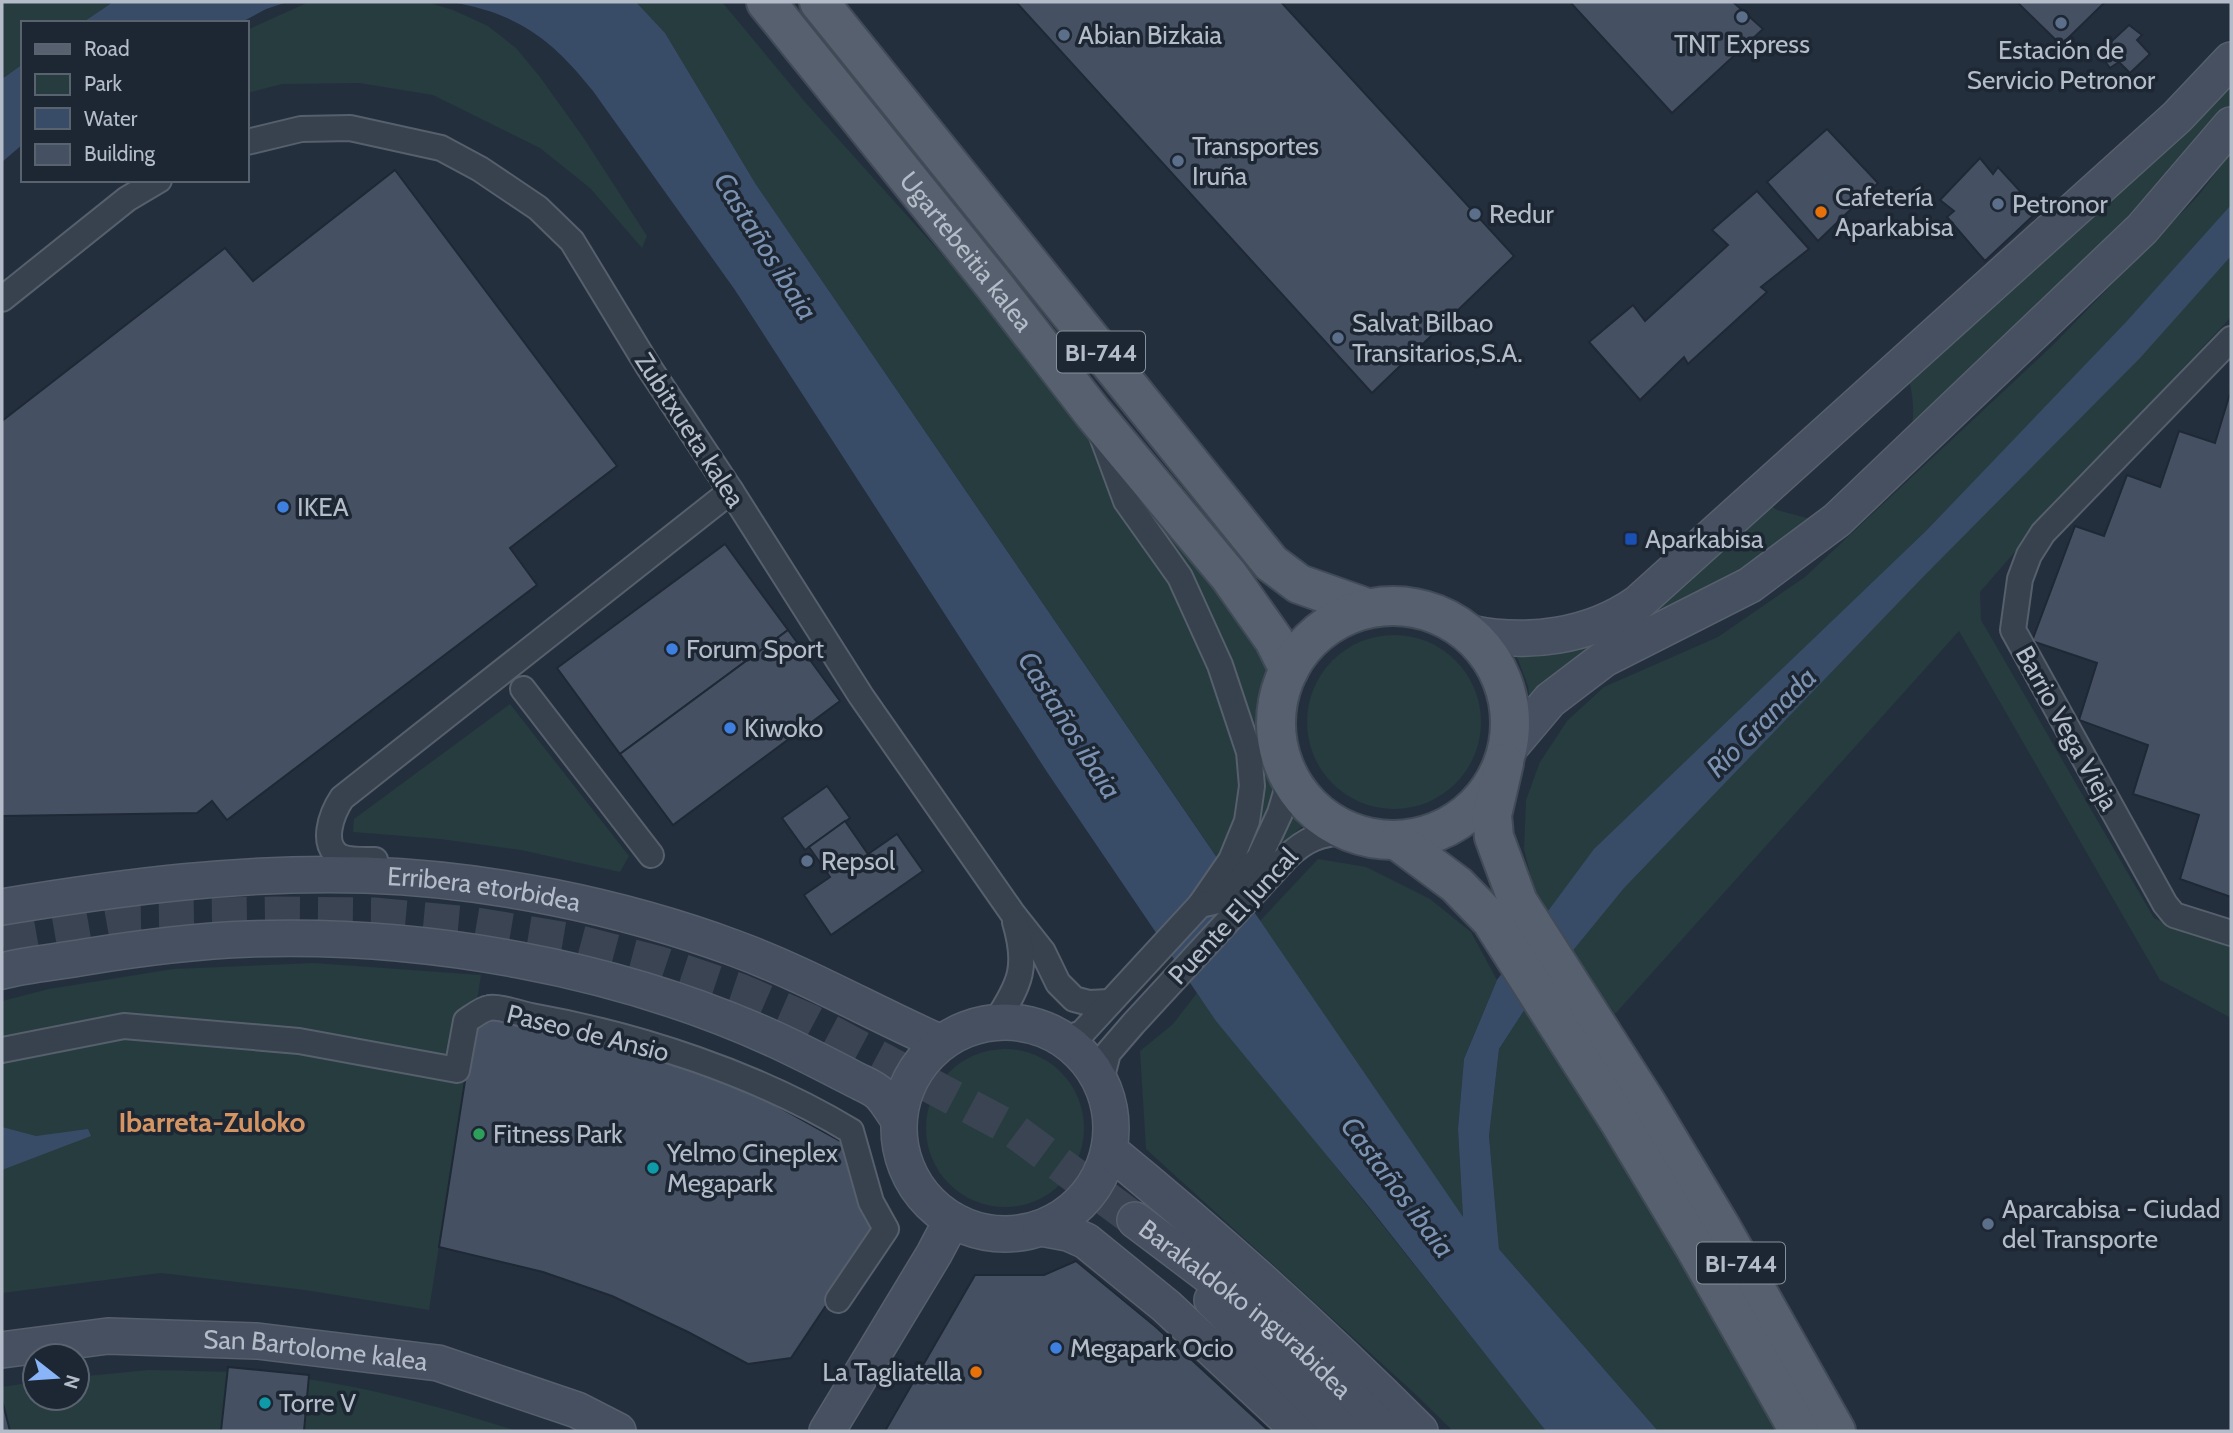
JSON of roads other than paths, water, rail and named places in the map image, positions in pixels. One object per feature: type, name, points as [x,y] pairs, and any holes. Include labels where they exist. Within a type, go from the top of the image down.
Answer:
[{"type":"main road","name":"Ugartebeitia kalea","points":[[766,2],[1093,413],[1229,576],[1274,640],[1289,670]]},
{"type":"main road","name":"Ugartebeitia kalea","points":[[819,2],[1271,563],[1299,584],[1367,608]]},
{"type":"main road","name":"BI-744","points":[[1506,757],[1492,788],[1474,809],[1451,825],[1426,836],[1398,841],[1380,840],[1346,831],[1317,813],[1302,797],[1290,779],[1281,757],[1276,732],[1279,701],[1289,670],[1302,649],[1321,631],[1343,617],[1367,608],[1394,605],[1422,608],[1447,618],[1470,634],[1488,652],[1505,687],[1511,725],[1506,757],[1492,816],[1504,911],[1633,1112],[1722,1229],[1836,1431]]},
{"type":"main road","name":"BI-744","points":[[1398,841],[1457,885],[1504,911]]},
{"type":"main road","name":"BI-744","points":[[1633,1112],[1694,1246],[1799,1431]]},
{"type":"street","points":[[1470,634],[1497,639],[1540,639],[1597,625],[1618,617],[1638,603],[2177,117],[2231,60]]},
{"type":"street","points":[[1506,757],[1550,700],[1604,659],[1749,585],[1837,520],[2142,229],[2231,125]]},
{"type":"street","name":"Zubitxueta kalea","points":[[248,142],[301,128],[350,128],[441,148],[480,169],[538,208],[572,241],[648,366],[861,696],[1013,914],[1043,952],[1058,983],[1074,999],[1089,1003],[1110,1002]]},
{"type":"street","points":[[2,299],[127,199],[156,182]]},
{"type":"street","name":"Barrio Vega Vieja","points":[[2231,339],[2043,533],[2029,555],[2020,579],[2013,631],[2165,904],[2174,915],[2231,933]]},
{"type":"street","points":[[1093,413],[1126,501],[1180,577],[1220,664],[1249,752],[1252,786],[1247,821],[1231,860],[1200,905]]},
{"type":"street","points":[[589,904],[543,881],[460,867],[339,856],[329,840],[335,808],[342,797],[731,491]]},
{"type":"street","points":[[523,689],[651,855]]},
{"type":"street","name":"Puente El Juncal","points":[[1065,1039],[1082,1032],[1200,905],[1223,900],[1259,858],[1280,813],[1290,779]]},
{"type":"street","name":"Puente El Juncal","points":[[1101,1080],[1108,1053],[1304,841],[1324,834],[1346,831]]},
{"type":"street","name":"Erribera etorbidea","points":[[2,907],[80,894],[251,876],[366,875],[456,883],[589,904],[682,930],[779,966],[941,1043]]},
{"type":"street","name":"Zubitxueta kalea","points":[[996,1021],[1018,983],[1023,962],[1021,942],[1013,914]]},
{"type":"street","points":[[2,971],[138,949],[250,939],[333,939],[434,948],[498,958],[572,971],[641,990],[758,1031],[880,1094],[899,1120]]},
{"type":"street","name":"Paseo de Ansio","points":[[2,1051],[124,1026],[299,1041],[457,1070],[466,1021],[489,1008],[552,1020],[643,1043],[723,1071],[803,1104],[850,1131],[871,1202],[886,1229],[838,1300]]},
{"type":"street","points":[[996,1021],[1032,1024],[1065,1039],[1085,1057],[1101,1080],[1111,1114],[1109,1150],[1100,1176],[1085,1198],[1065,1216],[1041,1228],[1019,1234],[973,1230],[952,1220],[936,1209],[911,1178],[903,1159],[899,1120],[906,1090],[920,1064],[941,1043],[958,1032],[996,1021]]},
{"type":"street","points":[[1109,1150],[1299,1313],[1420,1431]]},
{"type":"street","points":[[827,1431],[952,1220]]},
{"type":"street","name":"Barakaldoko ingurabidea","points":[[1343,1431],[1135,1220],[1287,1335],[1385,1431]]},
{"type":"street","points":[[1041,1228],[1068,1233],[1086,1241],[1166,1306],[1300,1431]]},
{"type":"street","name":"San Bartolome kalea","points":[[2,1350],[108,1336],[257,1341],[438,1363],[577,1410],[618,1431]]},
{"type":"water","points":[[113,2],[287,2],[244,21],[85,21]]},
{"type":"water","points":[[451,2],[636,2],[665,33],[755,183],[1463,1217],[1458,1129],[1464,1059],[1497,980],[1594,849],[1927,530],[2127,321],[2231,205],[2231,256],[2140,358],[1922,578],[1624,888],[1525,1009],[1499,1049],[1489,1136],[1499,1249],[1658,1431],[1546,1431],[1370,1208],[1216,1021],[1047,772],[735,290],[593,91],[563,57],[531,31],[495,13]]},
{"type":"water","points":[[21,65],[21,146],[2,162],[2,79]]},
{"type":"water","points":[[2,1127],[36,1136],[88,1129],[91,1136],[2,1170]]},
{"type":"tunnel","points":[[2,940],[139,916],[276,914],[374,915],[471,924],[573,941],[660,964],[740,991],[809,1021],[1012,1129],[1135,1220]]},
{"type":"place","name":"TNT Express","points":[[1742,17]]},
{"type":"place","name":"Estación de Servicio Petronor","points":[[2061,23]]},
{"type":"place","name":"Abian Bizkaia","points":[[1064,35]]},
{"type":"place","name":"Transportes Iruña","points":[[1178,161]]},
{"type":"place","name":"Petronor","points":[[1998,204]]},
{"type":"place","name":"Cafetería Aparkabisa","points":[[1821,212]]},
{"type":"place","name":"Redur","points":[[1475,214]]},
{"type":"place","name":"Salvat Bilbao Transitarios,S.A.","points":[[1338,338]]},
{"type":"place","name":"IKEA","points":[[283,507]]},
{"type":"place","name":"Aparkabisa","points":[[1631,539]]},
{"type":"place","name":"Forum Sport","points":[[672,649]]},
{"type":"place","name":"Kiwoko","points":[[730,728]]},
{"type":"place","name":"Repsol","points":[[807,861]]},
{"type":"place","name":"Fitness Park","points":[[479,1134]]},
{"type":"place","name":"Yelmo Cineplex Megapark","points":[[653,1168]]},
{"type":"place","name":"Aparcabisa - Ciudad del Transporte","points":[[1988,1224]]},
{"type":"place","name":"Megapark Ocio","points":[[1056,1348]]},
{"type":"place","name":"La Tagliatella","points":[[976,1372]]},
{"type":"place","name":"Torre V","points":[[265,1403]]},
{"type":"district","name":"Ibarreta-Zuloko","points":[[212,1122]]},
{"type":"water label","name":"Castaños ibaia","points":[[766,246]]},
{"type":"water label","name":"Río Granada","points":[[1761,722]]},
{"type":"water label","name":"Castaños ibaia","points":[[1070,725]]},
{"type":"water label","name":"Castaños ibaia","points":[[1398,1187]]}]
